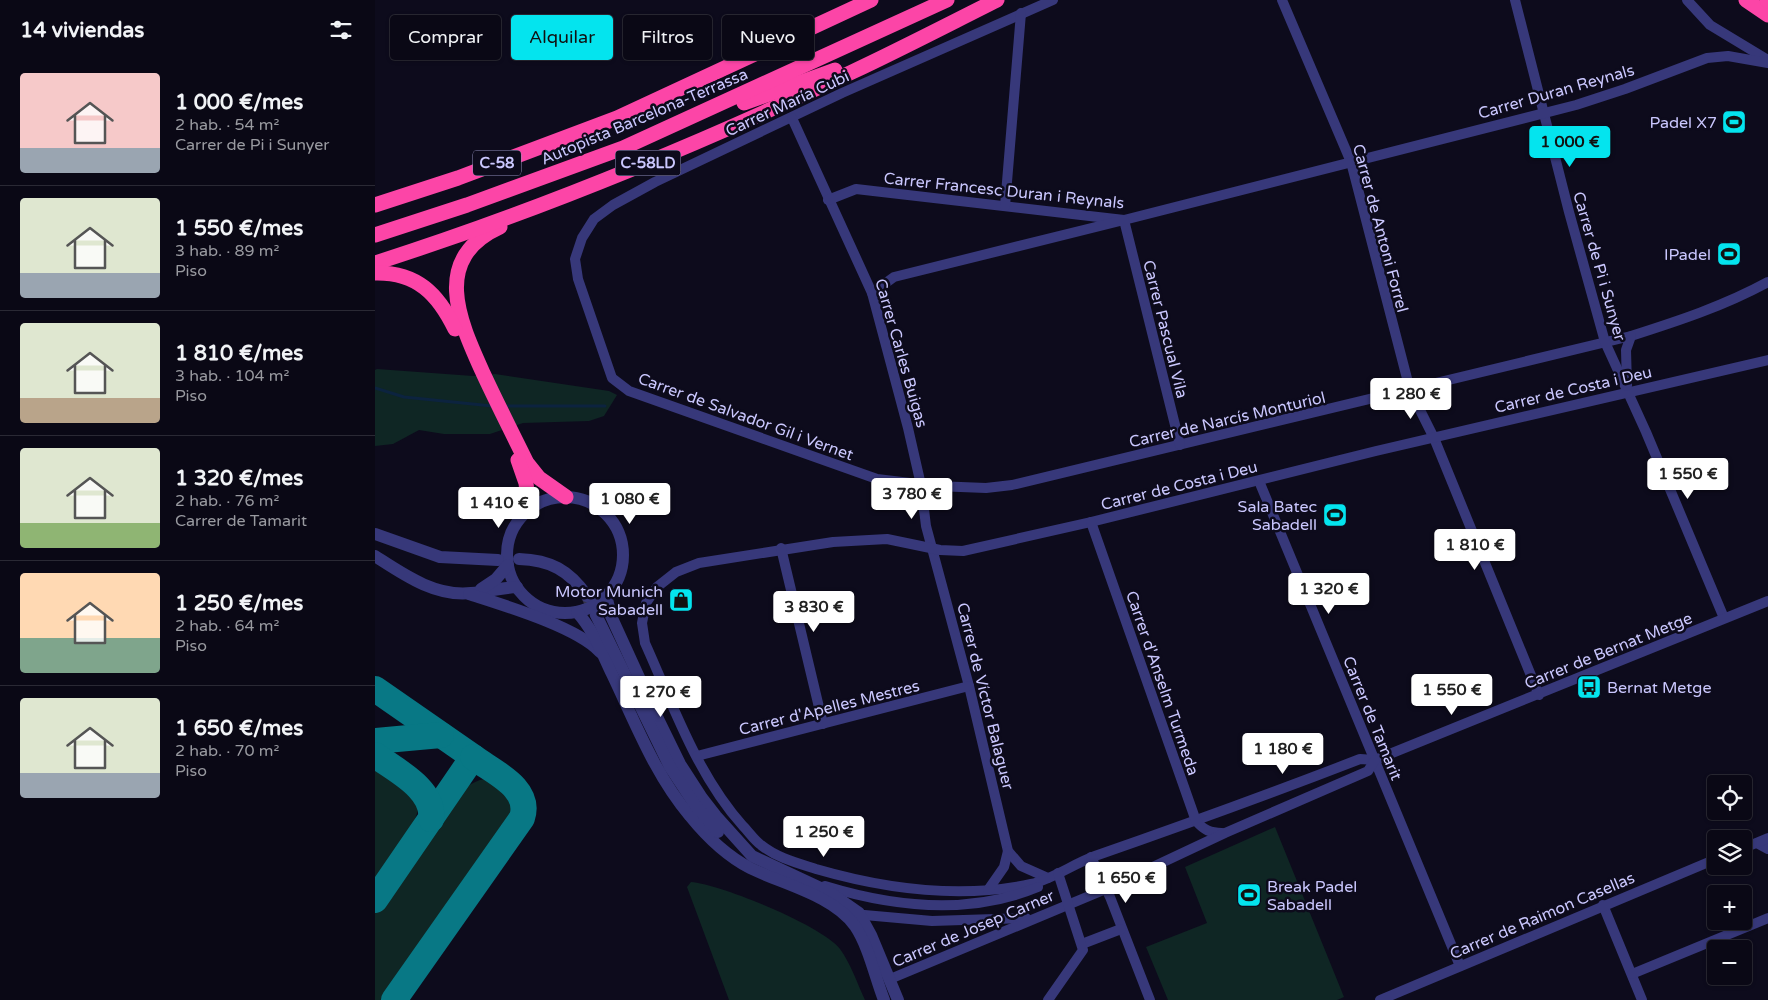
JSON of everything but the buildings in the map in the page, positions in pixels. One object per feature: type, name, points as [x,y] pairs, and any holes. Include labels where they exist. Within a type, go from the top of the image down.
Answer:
[{"type":"highway","name":"Autopista Barcelona-Terrassa","points":[[375,205],[458,178],[617,118],[871,0]]},
{"type":"highway","name":"Autopista Barcelona-Terrassa","points":[[375,235],[467,205],[623,148],[947,0]]},
{"type":"highway","name":"C-58LD","points":[[375,263],[583,190],[768,110],[997,0]]},
{"type":"highway","points":[[1746,0],[1768,15]]},
{"type":"highway","points":[[623,148],[913,41]]},
{"type":"highway","points":[[483,380],[457,309],[455,290],[463,262],[473,247],[496,229],[583,190]]},
{"type":"highway","points":[[375,273],[397,274],[408,278],[429,289],[438,299],[447,312],[483,380],[511,437],[533,472],[566,497]]},
{"type":"highway","points":[[511,437],[527,483],[529,510]]},
{"type":"street","name":"Carrer María Cubi","points":[[594,219],[613,205],[655,182],[842,92],[918,61],[1053,0]]},
{"type":"street","name":"Carrer de Antoni Forrel","points":[[1281,0],[1351,162],[1410,390],[1434,438],[1539,695]]},
{"type":"street","name":"Carrer de Pi i Sunyer","points":[[1515,0],[1605,342],[1724,618]]},
{"type":"street","points":[[1687,0],[1711,25],[1768,61]]},
{"type":"street","points":[[1005,206],[1021,13]]},
{"type":"street","name":"Carrer Duran Reynals","points":[[1351,162],[1625,89],[1707,58],[1727,56],[1768,61]]},
{"type":"street","name":"Carrer Carles Buigas","points":[[791,118],[872,292],[921,485],[926,526],[933,548]]},
{"type":"street","name":"Carrer Francesc Duran i Reynals","points":[[828,200],[856,189],[1124,220],[1351,162]]},
{"type":"street","name":"Carrer de Salvador Gil i Vernet","points":[[594,219],[582,238],[575,259],[578,279],[612,378],[620,386],[877,478],[921,485]]},
{"type":"street","points":[[872,292],[894,277],[1124,220]]},
{"type":"street","name":"Carrer Pascual Vila","points":[[1124,220],[1180,445]]},
{"type":"street","name":"Carrer de Narcís Monturiol","points":[[921,485],[986,488],[1012,485],[1410,390],[1631,336],[1693,316],[1739,298],[1768,282]]},
{"type":"street","points":[[1627,392],[1626,350],[1631,336]]},
{"type":"street","name":"Carrer de Costa i Deu","points":[[645,643],[642,623],[646,603],[657,587],[676,572],[699,563],[781,548],[833,542],[887,539],[933,548],[963,551],[1768,360]]},
{"type":"street","name":"Carrer de Tamarit","points":[[1259,481],[1460,966]]},
{"type":"street","points":[[566,497],[583,500],[600,509],[617,530],[622,548],[622,565],[617,581],[606,596],[593,606],[577,612],[559,613],[543,609],[528,600],[517,587],[508,561],[507,550],[512,532],[529,510],[549,500],[566,497]]},
{"type":"street","name":"Carrer d'Anselm Turmeda","points":[[1091,522],[1196,821]]},
{"type":"street","points":[[375,534],[440,557],[508,561],[536,560],[556,566],[575,580],[587,596]]},
{"type":"street","points":[[781,548],[823,724]]},
{"type":"street","name":"Carrer de Víctor Balaguer","points":[[933,548],[969,686],[1008,850]]},
{"type":"street","points":[[375,550],[398,570]]},
{"type":"street","points":[[375,556],[417,582],[435,589],[469,594],[499,603],[581,637],[605,658]]},
{"type":"street","points":[[469,594],[490,583],[508,561]]},
{"type":"street","points":[[469,594],[517,587]]},
{"type":"street","points":[[606,596],[611,616],[680,764],[716,816],[752,856]]},
{"type":"street","name":"Carrer de Bernat Metge","points":[[645,643],[697,756],[727,808],[761,845],[786,860],[881,885],[930,891],[988,890],[1034,883],[1091,857],[1196,821],[1360,760],[1375,760],[1768,601]]},
{"type":"street","points":[[577,612],[593,630],[652,758],[681,806],[725,853],[766,875],[810,894],[845,916],[854,925],[862,938],[884,1000]]},
{"type":"street","points":[[596,615],[669,766],[683,788],[715,829],[730,843],[752,856],[829,892],[859,914],[871,935],[898,1000]]},
{"type":"street","name":"Carrer d'Apelles Mestres","points":[[697,756],[969,686]]},
{"type":"street","name":"Carrer de Bernat Metge","points":[[1067,904],[1107,889],[1225,833],[1368,770],[1375,760]]},
{"type":"street","points":[[1196,821],[1203,829],[1213,833],[1225,833]]},
{"type":"street","points":[[1752,845],[1768,838]]},
{"type":"street","points":[[1757,843],[1768,849]]},
{"type":"street","points":[[1008,850],[1021,866],[1053,875],[1067,904],[1082,944],[1083,950],[1048,1000]]},
{"type":"street","points":[[988,890],[1004,867],[1008,850]]},
{"type":"street","points":[[1091,857],[1107,889],[1150,1000]]},
{"type":"street","name":"Carrer de Raimon Casellas","points":[[1379,1000],[1707,863]]},
{"type":"street","points":[[766,875],[792,880],[823,895],[848,911],[859,914],[932,921],[1037,917]]},
{"type":"street","name":"Carrer de Bernat Metge","points":[[810,882],[860,896],[933,905],[986,903],[1018,895],[1042,885],[1053,875]]},
{"type":"street","name":"Carrer de Josep Carner","points":[[890,979],[1067,904]]},
{"type":"street","points":[[1603,905],[1642,1000]]},
{"type":"street","points":[[1632,974],[1768,918]]},
{"type":"street","points":[[1082,944],[1121,929]]},
{"type":"green space","points":[[375,370],[473,376],[495,374],[609,391],[617,395],[604,416],[589,421],[523,423],[490,434],[444,434],[419,430],[393,444],[375,446]]},
{"type":"green space","points":[[375,769],[415,800],[419,808],[409,835],[375,883]]},
{"type":"green space","points":[[485,779],[503,790],[510,801],[511,808],[508,822],[384,1000],[375,1000],[375,911],[452,801],[471,784]]},
{"type":"green space","points":[[1275,827],[1344,997],[1337,1000],[1168,1000],[1146,947],[1207,923],[1185,867]]},
{"type":"green space","points":[[691,882],[724,890],[746,898],[814,929],[840,949],[851,967],[865,1000],[729,1000],[687,887]]},
{"type":"waterway","points":[[375,388],[404,397],[492,406]]},
{"type":"waterway","points":[[504,406],[605,406]]},
{"type":"taxiway","points":[[375,689],[473,757],[375,900]]},
{"type":"taxiway","points":[[375,741],[441,735]]},
{"type":"taxiway","points":[[375,755],[403,774],[420,790],[427,798],[431,808],[431,819]]},
{"type":"taxiway","points":[[394,1000],[522,818],[524,807],[516,789],[500,775],[473,757]]},
{"type":"tunnel","points":[[587,596],[596,615]]},
{"type":"place","name":"Padel X7","points":[[1734,122]]},
{"type":"place","name":"IPadel","points":[[1729,254]]},
{"type":"place","name":"Sala Batec Sabadell","points":[[1335,515]]},
{"type":"place","name":"Motor Munich Sabadell","points":[[681,600]]},
{"type":"place","name":"Bernat Metge","points":[[1589,687]]},
{"type":"place","name":"Break Padel Sabadell","points":[[1249,895]]}]
